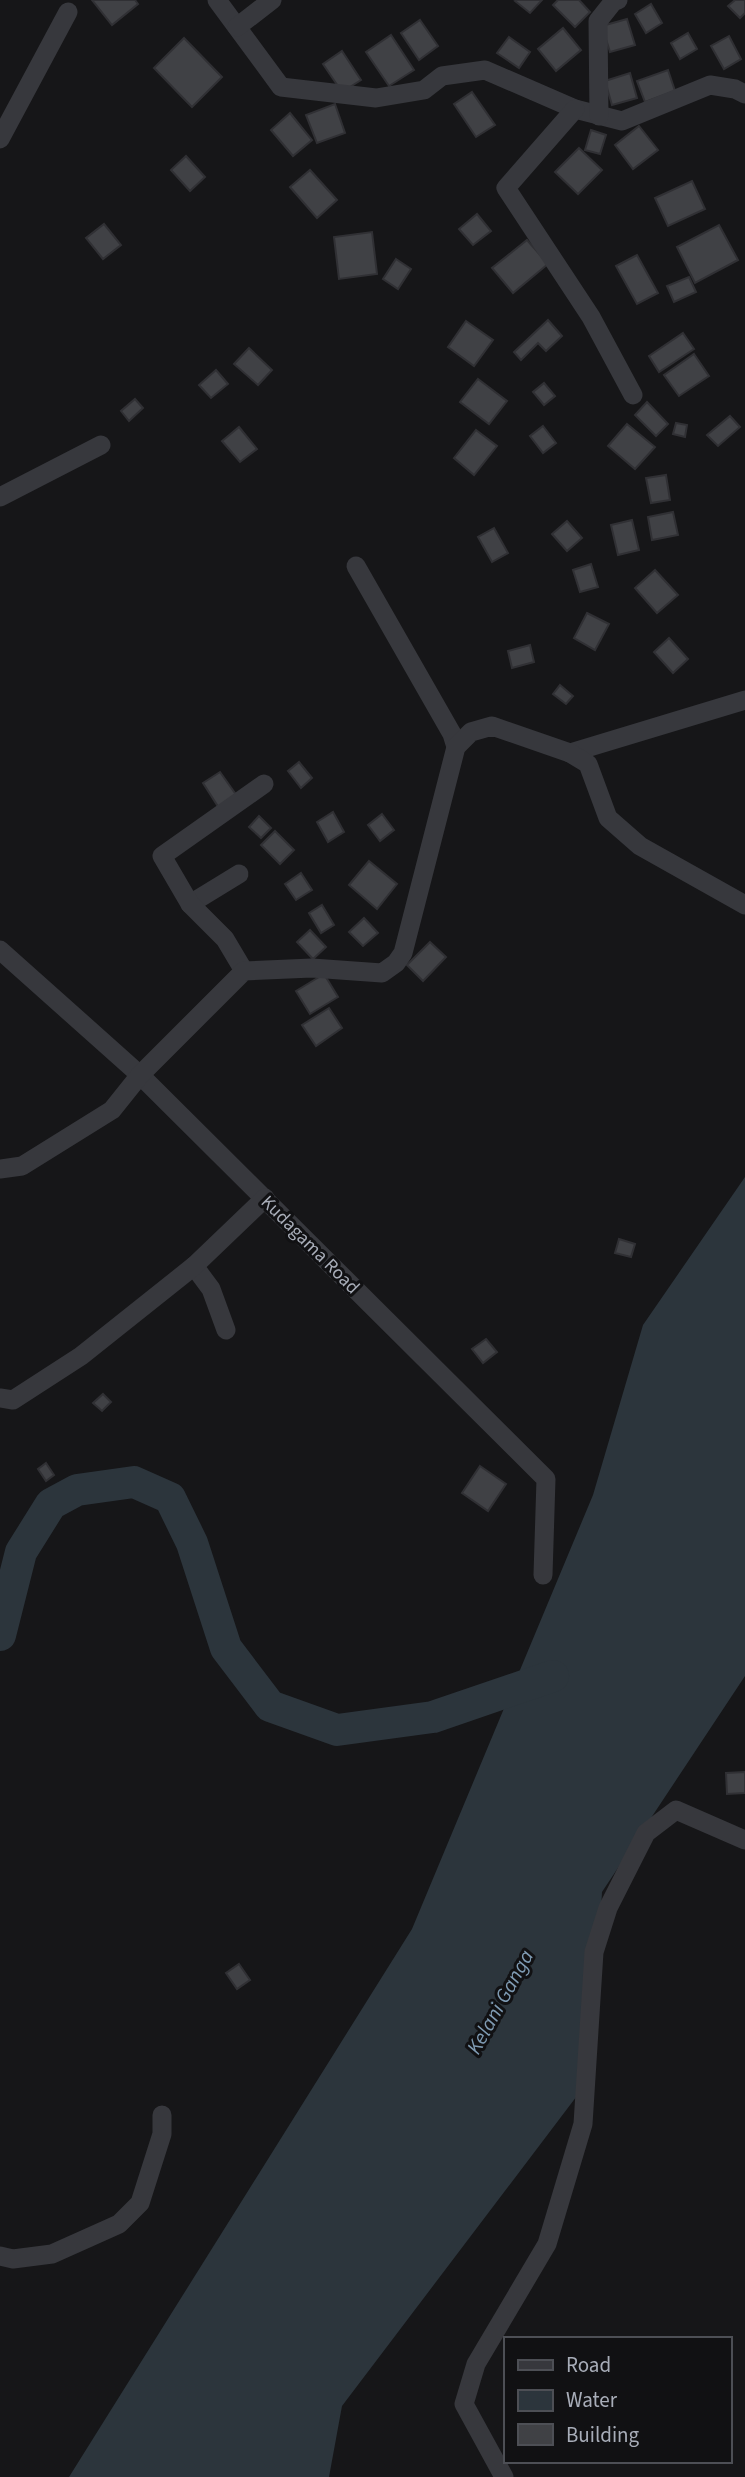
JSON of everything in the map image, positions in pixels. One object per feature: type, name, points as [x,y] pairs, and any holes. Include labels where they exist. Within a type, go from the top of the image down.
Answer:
[{"type":"street","points":[[217,0],[281,87],[376,99],[424,90],[442,76],[485,70],[575,109],[622,121],[710,85],[735,89],[745,94]]},
{"type":"street","points":[[237,27],[272,0]]},
{"type":"street","points":[[598,116],[598,21],[613,2],[618,0]]},
{"type":"street","points":[[0,139],[68,12]]},
{"type":"street","points":[[575,109],[506,188],[592,317],[633,396]]},
{"type":"street","points":[[0,497],[101,445]]},
{"type":"street","points":[[356,566],[452,734],[456,747]]},
{"type":"street","points":[[570,753],[745,700]]},
{"type":"street","points":[[0,1169],[22,1166],[112,1110],[140,1075],[244,971],[312,968],[382,973],[396,963],[403,953],[456,747],[471,732],[492,726],[570,753],[588,764],[608,818],[640,846],[745,905]]},
{"type":"street","points":[[244,971],[225,939],[190,904],[162,856],[264,784]]},
{"type":"street","points":[[190,904],[239,874]]},
{"type":"street","name":"Kudagama Road","points":[[0,950],[140,1075],[546,1479],[543,1575]]},
{"type":"street","points":[[0,1398],[13,1400],[81,1356],[194,1266],[265,1198]]},
{"type":"street","points":[[194,1266],[211,1289],[226,1331]]},
{"type":"street","points":[[504,2477],[464,2404],[476,2364],[547,2244],[583,2124],[594,1952],[608,1908],[646,1833],[676,1810],[745,1840]]},
{"type":"street","points":[[0,2256],[13,2259],[52,2254],[119,2224],[140,2203],[162,2134],[162,2115]]},
{"type":"water","name":"Kelani Ganga","points":[[745,1177],[745,1676],[602,1892],[592,2076],[342,2406],[329,2477],[69,2477],[412,1929],[593,1495],[643,1325]]},
{"type":"building","points":[[92,0],[135,0],[138,4],[112,25]]},
{"type":"building","points":[[542,0],[530,13],[515,1]]},
{"type":"building","points":[[558,0],[579,0],[590,12],[575,27],[553,5]]},
{"type":"building","points":[[735,0],[745,0],[745,13],[740,18],[728,6]]},
{"type":"building","points":[[651,4],[662,23],[646,33],[635,14]]},
{"type":"building","points":[[627,19],[635,45],[610,52],[602,26]]},
{"type":"building","points":[[420,20],[438,46],[419,60],[401,33]]},
{"type":"building","points":[[563,28],[581,50],[556,71],[538,49]]},
{"type":"building","points":[[688,33],[697,49],[680,59],[671,43]]},
{"type":"building","points":[[391,35],[414,70],[389,86],[366,52]]},
{"type":"building","points":[[729,36],[741,59],[724,69],[711,46]]},
{"type":"building","points":[[509,37],[530,52],[519,68],[497,53]]},
{"type":"building","points":[[184,38],[222,77],[192,107],[154,68]]},
{"type":"building","points":[[342,51],[361,80],[342,92],[323,64]]},
{"type":"building","points":[[668,70],[675,91],[645,102],[637,81]]},
{"type":"building","points":[[630,73],[637,98],[612,105],[605,81]]},
{"type":"building","points":[[472,92],[495,125],[476,137],[454,104]]},
{"type":"building","points":[[335,104],[345,133],[317,143],[306,115]]},
{"type":"building","points":[[290,113],[312,140],[293,156],[271,130]]},
{"type":"building","points":[[639,126],[658,150],[633,169],[615,145]]},
{"type":"building","points":[[591,130],[606,135],[600,154],[585,150]]},
{"type":"building","points":[[579,148],[602,170],[578,194],[555,172]]},
{"type":"building","points":[[186,156],[205,177],[190,191],[171,170]]},
{"type":"building","points":[[310,170],[337,200],[317,218],[290,187]]},
{"type":"building","points":[[692,181],[705,209],[668,226],[655,198]]},
{"type":"building","points":[[477,214],[491,231],[473,245],[459,229]]},
{"type":"building","points":[[104,224],[121,245],[103,259],[86,238]]},
{"type":"building","points":[[719,225],[738,260],[695,283],[677,247]]},
{"type":"building","points":[[372,232],[377,274],[339,279],[334,237]]},
{"type":"building","points":[[527,240],[548,264],[513,293],[492,268]]},
{"type":"building","points":[[637,255],[658,293],[637,304],[616,266]]},
{"type":"building","points":[[396,259],[411,269],[398,289],[383,279]]},
{"type":"building","points":[[689,277],[696,292],[674,302],[667,286]]},
{"type":"building","points":[[548,320],[562,336],[546,351],[538,343],[521,360],[514,352]]},
{"type":"building","points":[[466,321],[493,340],[474,366],[448,347]]},
{"type":"building","points":[[683,333],[694,349],[659,372],[649,356]]},
{"type":"building","points":[[249,348],[272,370],[258,385],[234,364]]},
{"type":"building","points":[[694,354],[709,376],[679,396],[664,375]]},
{"type":"building","points":[[216,370],[228,384],[211,398],[199,385]]},
{"type":"building","points":[[478,379],[507,401],[489,424],[460,402]]},
{"type":"building","points":[[544,383],[555,396],[544,405],[533,392]]},
{"type":"building","points":[[135,399],[143,408],[129,421],[121,411]]},
{"type":"building","points":[[647,402],[668,424],[656,436],[635,415]]},
{"type":"building","points":[[730,416],[740,427],[718,446],[707,435]]},
{"type":"building","points":[[676,423],[687,425],[685,437],[673,434]]},
{"type":"building","points":[[627,424],[655,447],[635,469],[608,446]]},
{"type":"building","points":[[543,426],[556,443],[543,453],[530,436]]},
{"type":"building","points":[[239,427],[257,449],[240,462],[222,441]]},
{"type":"building","points":[[476,430],[497,446],[474,475],[454,458]]},
{"type":"building","points":[[666,475],[670,500],[651,503],[646,478]]},
{"type":"building","points":[[673,512],[678,535],[652,540],[648,517]]},
{"type":"building","points":[[632,520],[639,550],[618,555],[611,525]]},
{"type":"building","points":[[567,521],[582,538],[567,551],[552,534]]},
{"type":"building","points":[[494,528],[508,553],[492,562],[478,537]]},
{"type":"building","points":[[591,564],[598,587],[580,592],[573,570]]},
{"type":"building","points":[[655,570],[678,595],[657,613],[635,588]]},
{"type":"building","points":[[587,613],[609,624],[595,650],[574,638]]},
{"type":"building","points":[[669,638],[688,659],[673,673],[654,652]]},
{"type":"building","points":[[530,645],[534,662],[512,668],[508,651]]},
{"type":"building","points":[[560,685],[573,696],[566,704],[553,694]]},
{"type":"building","points":[[299,762],[312,778],[301,788],[288,771]]},
{"type":"building","points":[[220,772],[237,796],[219,808],[203,783]]},
{"type":"building","points":[[333,812],[344,832],[328,842],[317,822]]},
{"type":"building","points":[[382,814],[394,830],[380,841],[368,825]]},
{"type":"building","points":[[259,816],[271,828],[261,838],[249,827]]},
{"type":"building","points":[[275,831],[294,850],[280,864],[261,845]]},
{"type":"building","points":[[369,861],[397,884],[377,909],[349,885]]},
{"type":"building","points":[[301,873],[312,890],[296,900],[285,884]]},
{"type":"building","points":[[322,905],[334,925],[321,933],[309,913]]},
{"type":"building","points":[[364,918],[378,933],[363,946],[349,932]]},
{"type":"building","points":[[310,930],[326,947],[313,959],[297,942]]},
{"type":"building","points":[[430,942],[446,957],[423,981],[407,965]]},
{"type":"building","points":[[324,974],[338,997],[310,1014],[296,991]]},
{"type":"building","points":[[329,1008],[342,1028],[316,1046],[302,1025]]},
{"type":"building","points":[[619,1239],[635,1244],[631,1257],[615,1253]]},
{"type":"building","points":[[486,1339],[497,1352],[483,1363],[472,1349]]},
{"type":"building","points":[[103,1394],[111,1402],[102,1411],[93,1403]]},
{"type":"building","points":[[46,1463],[54,1475],[46,1481],[38,1469]]},
{"type":"building","points":[[480,1466],[506,1484],[488,1511],[462,1493]]},
{"type":"building","points":[[745,1772],[745,1793],[727,1794],[726,1773]]},
{"type":"building","points":[[239,1964],[250,1980],[237,1989],[226,1973]]},
{"type":"waterway","points":[[0,1635],[21,1552],[51,1504],[77,1490],[134,1482],[170,1498],[192,1543],[226,1648],[270,1706],[337,1730],[433,1717],[553,1676]]}]
